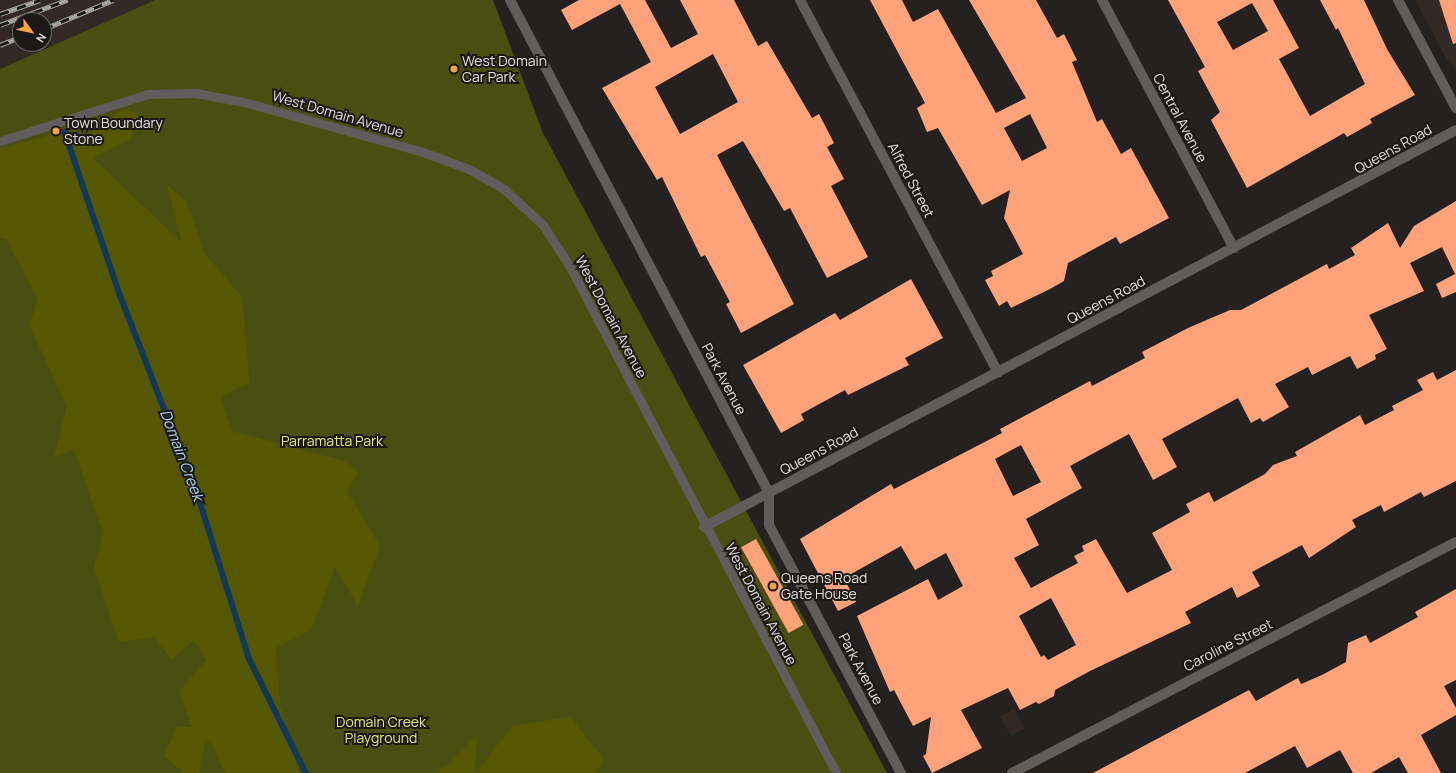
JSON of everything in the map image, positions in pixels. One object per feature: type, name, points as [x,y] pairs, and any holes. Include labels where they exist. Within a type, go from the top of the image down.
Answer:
[{"type":"street","name":"Park Avenue","points":[[510,0],[769,493],[769,524],[901,773]]},
{"type":"street","name":"Alfred Street","points":[[800,0],[998,373]]},
{"type":"street","name":"Central Avenue","points":[[1102,0],[1234,248]]},
{"type":"street","points":[[1398,0],[1456,108]]},
{"type":"street","name":"Queens Road","points":[[704,527],[1456,130]]},
{"type":"street","name":"Caroline Street","points":[[1012,773],[1456,542]]},
{"type":"lane","name":"West Domain Avenue","points":[[0,141],[124,100],[178,93],[244,102],[420,152],[471,170],[519,201],[543,225],[569,265],[704,527],[836,773]]},
{"type":"shaded area","points":[[0,0],[155,0],[52,46],[52,12],[12,12],[12,52],[38,52],[0,69]]},
{"type":"shaded area","points":[[1415,0],[1456,0],[1456,68],[1446,58]]},
{"type":"shaded area","points":[[123,109],[140,114],[130,139],[93,158],[182,243],[167,185],[186,201],[205,254],[242,297],[250,382],[221,397],[231,431],[345,461],[358,473],[347,491],[380,546],[358,606],[335,567],[311,630],[276,648],[280,706],[299,773],[225,773],[211,743],[205,741],[199,773],[184,773],[164,756],[177,727],[192,727],[179,692],[206,660],[194,640],[172,660],[154,637],[119,642],[94,567],[103,534],[74,449],[54,458],[67,406],[29,325],[38,299],[6,239],[0,238],[0,149],[58,133],[78,142]]},
{"type":"shaded area","points":[[1014,709],[1025,728],[1011,736],[1000,717]]},
{"type":"shaded area","points":[[570,717],[604,759],[595,773],[476,773],[512,726]]},
{"type":"shaded area","points":[[477,736],[475,773],[434,773],[448,765]]},
{"type":"green space","name":"Parramatta Park","points":[[155,0],[493,0],[543,133],[887,773],[0,773],[0,69],[38,52],[52,52],[52,46]]},
{"type":"building","points":[[579,0],[645,0],[671,48],[698,34],[680,0],[734,0],[758,46],[767,41],[812,118],[819,114],[834,143],[827,147],[844,179],[831,186],[868,257],[827,278],[790,208],[784,211],[743,141],[717,155],[794,304],[741,333],[726,304],[730,302],[705,255],[701,257],[662,177],[657,180],[602,88],[651,62],[620,4],[572,30],[561,10]],"holes":[[[713,54],[738,102],[680,134],[655,87]]]},
{"type":"building","points":[[870,0],[902,0],[913,22],[938,9],[996,113],[1026,98],[969,0],[1036,0],[1057,38],[1064,34],[1077,60],[1072,62],[1097,122],[1102,119],[1121,154],[1131,148],[1169,218],[1120,244],[1116,237],[1068,263],[1064,281],[1050,289],[1011,308],[1007,301],[999,306],[985,280],[993,276],[991,271],[1023,254],[1004,218],[1010,190],[982,205],[938,128],[927,132],[917,108],[925,103]],"holes":[[[1030,114],[1047,148],[1022,161],[1004,128]]]},
{"type":"building","points":[[1168,0],[1273,0],[1299,48],[1279,59],[1310,116],[1365,84],[1338,28],[1336,30],[1320,0],[1364,0],[1387,49],[1415,95],[1370,119],[1372,123],[1347,137],[1344,133],[1247,188],[1211,120],[1220,112],[1198,71],[1205,67]],"holes":[[[1252,3],[1268,31],[1233,50],[1217,22]]]},
{"type":"building","points":[[1439,0],[1456,0],[1456,43],[1453,44]]},
{"type":"building","points":[[1456,201],[1456,292],[1442,298],[1436,284],[1455,274],[1442,247],[1410,263],[1424,291],[1369,315],[1387,349],[1375,355],[1376,359],[1357,369],[1350,356],[1312,375],[1308,367],[1275,384],[1289,407],[1263,422],[1260,418],[1251,423],[1238,398],[1162,439],[1177,467],[1153,480],[1129,434],[1070,466],[1082,488],[1026,519],[1039,545],[1014,558],[1031,588],[1078,563],[1074,556],[1084,551],[1082,546],[1096,539],[1127,593],[1172,570],[1152,533],[1190,512],[1186,504],[1209,492],[1214,502],[1265,474],[1273,465],[1297,456],[1295,452],[1360,415],[1365,425],[1394,410],[1392,406],[1423,390],[1417,380],[1433,372],[1437,380],[1456,370],[1456,481],[1424,497],[1421,492],[1384,512],[1381,505],[1352,520],[1356,527],[1309,558],[1302,545],[1252,572],[1260,586],[1237,598],[1232,587],[1185,612],[1191,623],[1090,671],[1055,690],[1054,696],[1039,704],[1036,702],[1020,710],[1008,688],[961,710],[982,748],[932,773],[923,756],[926,754],[931,717],[913,726],[894,690],[890,692],[857,616],[928,579],[938,600],[963,586],[946,553],[915,570],[901,546],[844,578],[856,602],[838,611],[800,539],[891,484],[894,489],[1002,433],[1000,429],[1090,381],[1092,386],[1145,358],[1142,352],[1188,328],[1230,310],[1241,310],[1327,264],[1329,269],[1355,255],[1351,248],[1388,223],[1400,248],[1414,226]],"holes":[[[1021,445],[1041,482],[1013,496],[995,459]],[[1051,598],[1076,645],[1048,660],[1044,655],[1041,657],[1019,616]]]},
{"type":"building","points":[[911,279],[943,338],[905,358],[909,365],[848,395],[845,390],[801,414],[804,420],[781,433],[743,365],[835,313],[840,320]]},
{"type":"building","name":"Queens Road Gate House","points":[[756,539],[804,625],[789,633],[741,547]]},
{"type":"building","points":[[1456,589],[1456,680],[1444,686],[1456,708],[1456,715],[1421,735],[1441,773],[1408,773],[1399,757],[1371,773],[1353,773],[1340,750],[1307,768],[1295,746],[1245,773],[1093,773],[1249,690],[1256,701],[1298,678],[1301,684],[1322,675],[1346,662],[1348,643],[1366,635],[1370,643],[1418,617],[1415,612]]},
{"type":"waterway","name":"Domain Creek","points":[[65,132],[121,297],[199,498],[249,658],[306,773]]},
{"type":"railway","points":[[0,14],[40,0]]},
{"type":"railway","points":[[0,25],[67,0]]},
{"type":"railway","points":[[52,26],[113,0]]},
{"type":"railway","points":[[0,45],[12,40]]},
{"type":"place","name":"West Domain Car Park","points":[[454,69]]},
{"type":"place","name":"Town Boundary Stone","points":[[56,131]]},
{"type":"place","name":"Queens Road Gate House","points":[[773,586]]},
{"type":"park label","name":"Domain Creek Playground","points":[[381,730]]}]
